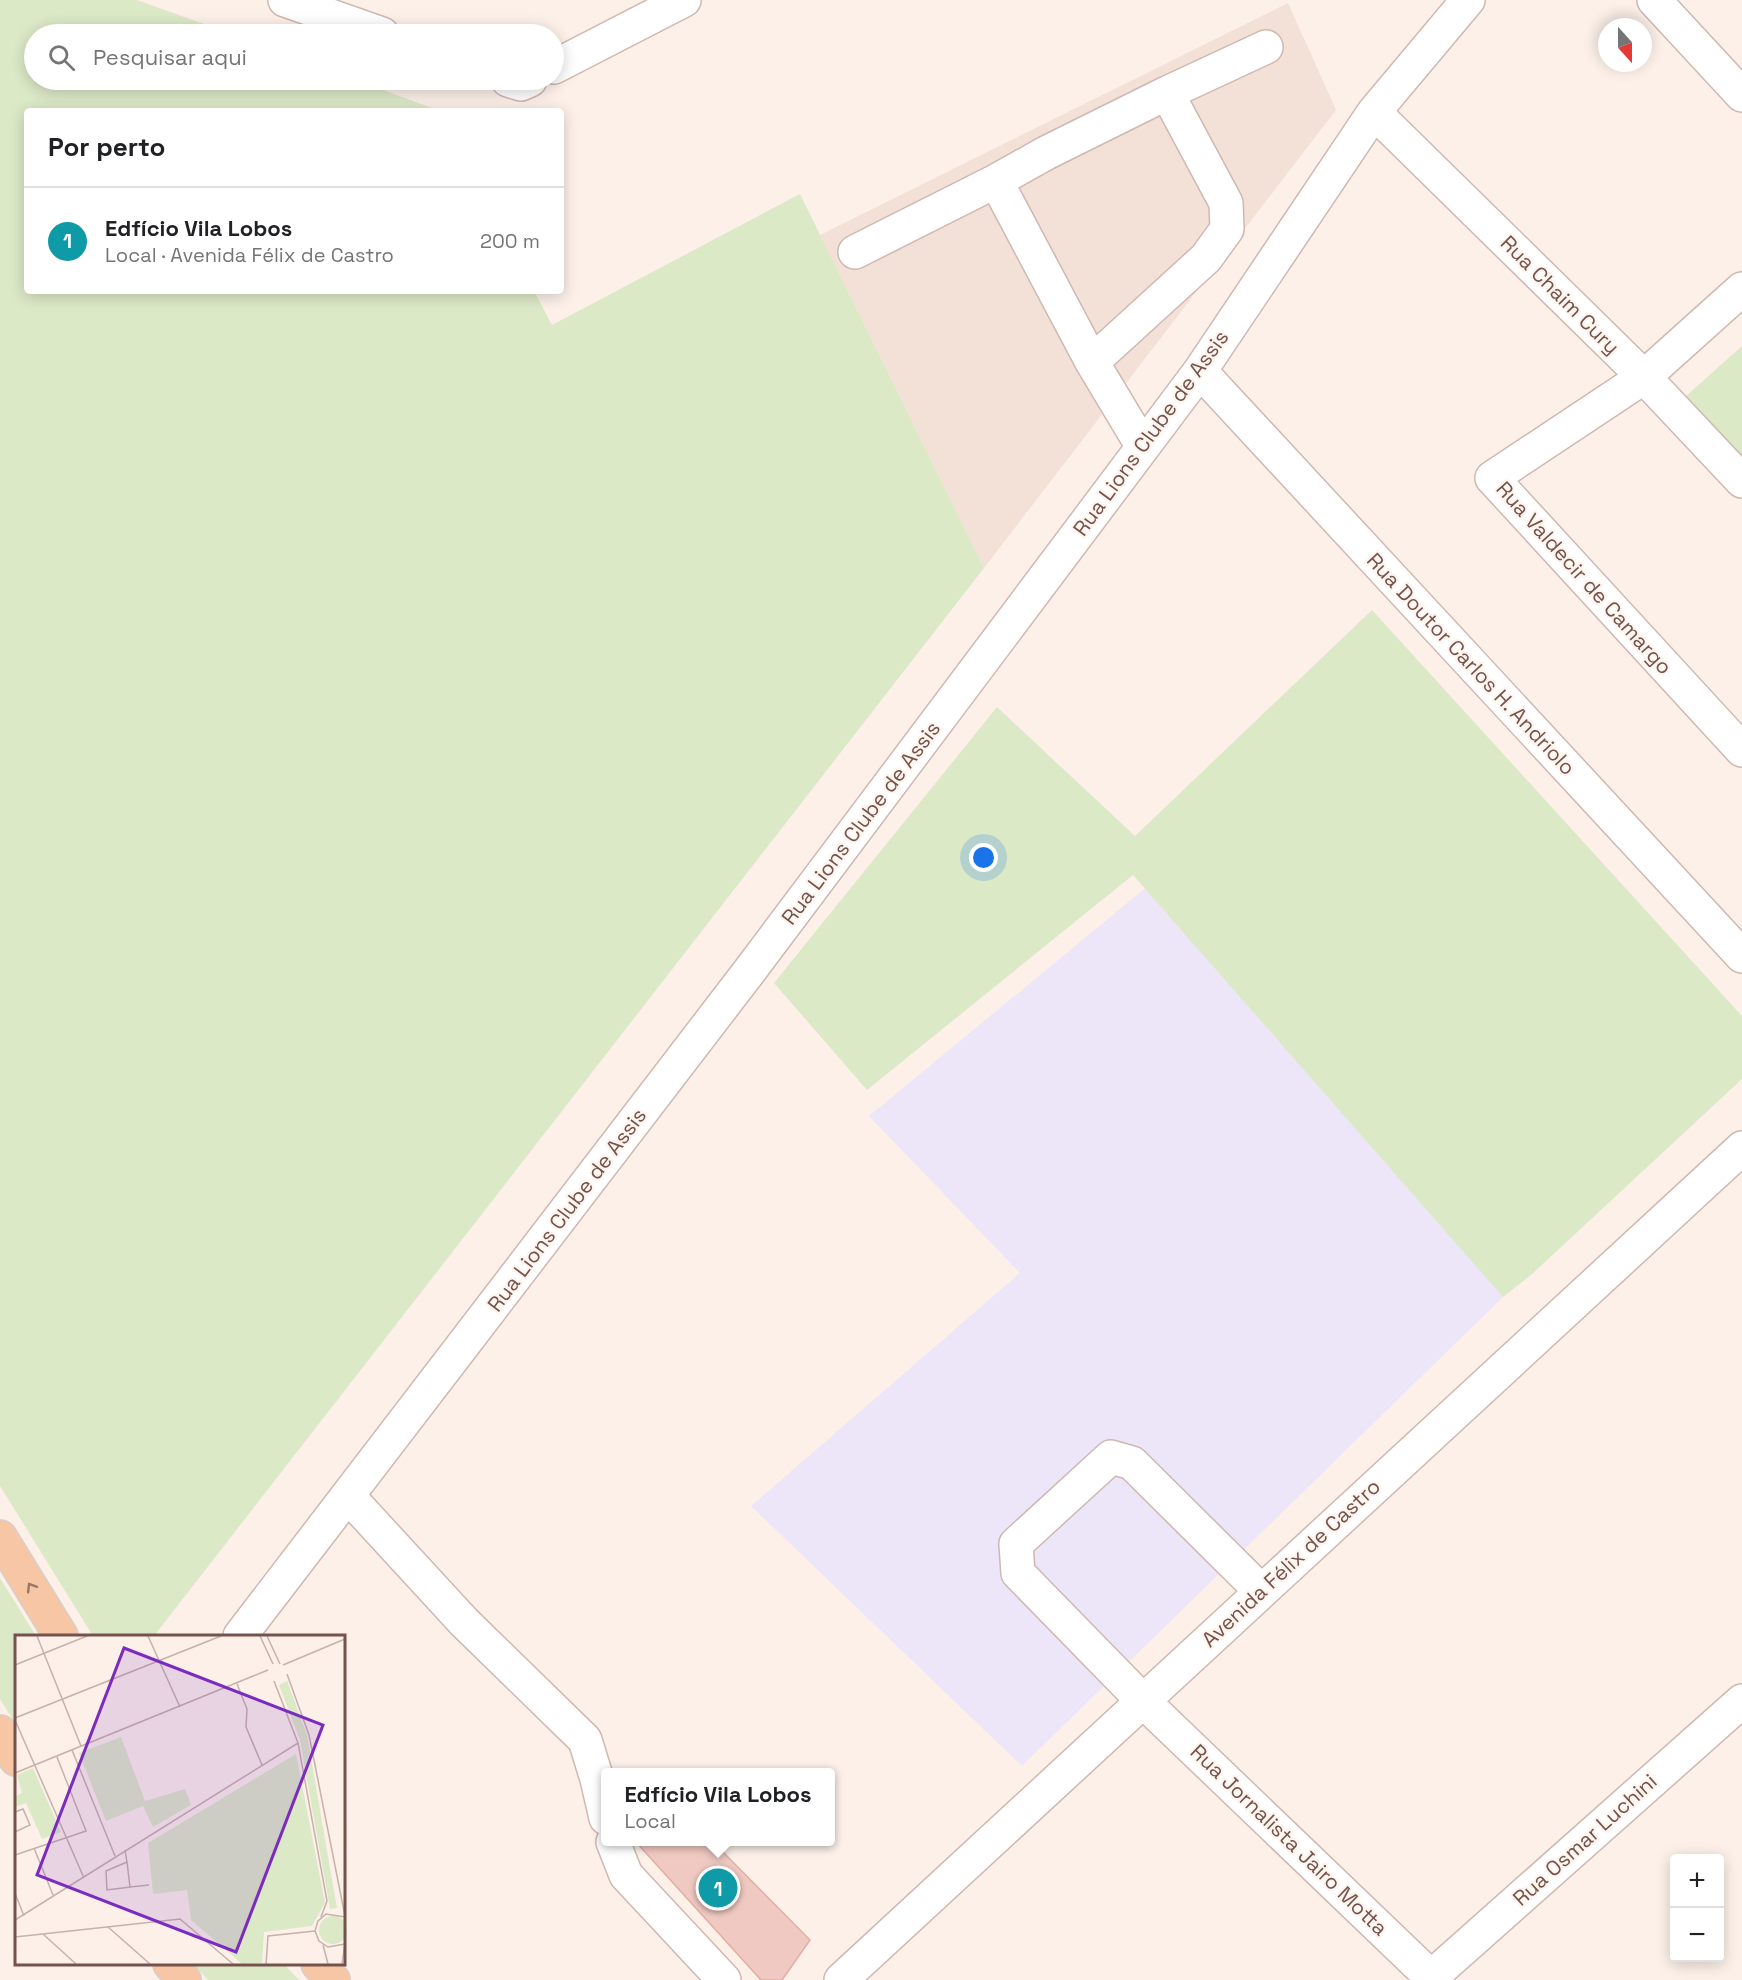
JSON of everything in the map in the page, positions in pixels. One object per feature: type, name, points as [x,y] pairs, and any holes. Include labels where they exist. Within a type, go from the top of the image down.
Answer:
[{"type":"main road","points":[[0,1537],[60,1635]]},
{"type":"main road","points":[[0,1732],[15,1757]]},
{"type":"main road","points":[[171,1965],[184,1980]]},
{"type":"main road","points":[[319,1965],[333,1980]]},
{"type":"street","points":[[285,0],[353,24]]},
{"type":"street","points":[[564,62],[684,0]]},
{"type":"street","name":"Rua Lions Clube de Assis","points":[[241,1635],[752,969],[1200,371],[1374,112],[1468,0]]},
{"type":"street","points":[[1654,0],[1742,95]]},
{"type":"street","points":[[855,252],[996,181],[1046,153],[1266,47]]},
{"type":"street","points":[[1092,362],[1206,258],[1227,229],[1226,203],[1167,93]]},
{"type":"street","name":"Rua Chaim Cury","points":[[1374,112],[1644,377],[1742,482]]},
{"type":"street","points":[[996,181],[1092,362],[1143,447]]},
{"type":"street","name":"Rua Valdecir de Camargo","points":[[1742,289],[1644,377],[1492,478],[1742,750]]},
{"type":"street","name":"Rua Doutor Carlos H. Andriolo","points":[[1200,371],[1742,956]]},
{"type":"street","name":"Avenida Félix de Castro","points":[[841,1980],[1742,1148]]},
{"type":"street","name":"Rua Jornalista Jairo Motta","points":[[1261,1591],[1132,1463],[1111,1457],[1016,1544],[1018,1573],[1143,1701],[1431,1979]]},
{"type":"street","points":[[348,1496],[464,1622],[585,1740],[601,1796]]},
{"type":"street","name":"Rua Osmar Luchini","points":[[1431,1979],[1742,1701]]},
{"type":"street","points":[[615,1846],[626,1875],[724,1980]]},
{"type":"shaded area","points":[[1288,3],[1336,110],[984,568],[820,235]]},
{"type":"shaded area","points":[[1160,876],[1503,1297],[1022,1766],[751,1506],[1020,1273],[869,1116]]},
{"type":"green space","points":[[0,0],[137,0],[204,24],[24,24],[24,90],[383,90],[432,108],[24,108],[24,294],[536,294],[552,325],[800,194],[984,568],[155,1635],[92,1635],[0,1486]]},
{"type":"green space","points":[[1742,346],[1742,457],[1685,397]]},
{"type":"green space","points":[[1372,610],[1742,1016],[1742,1079],[1531,1275],[1503,1297],[1133,875],[867,1090],[774,983],[997,707],[1135,836]]},
{"type":"green space","points":[[0,1578],[35,1635],[15,1635],[15,1723],[0,1699]]},
{"type":"green space","points":[[194,1965],[285,1965],[299,1980],[208,1980]]},
{"type":"building","points":[[640,1846],[717,1846],[810,1940],[782,1980],[761,1980]]},
{"type":"place","name":"Edfício Vila Lobos","points":[[718,1888]]}]
